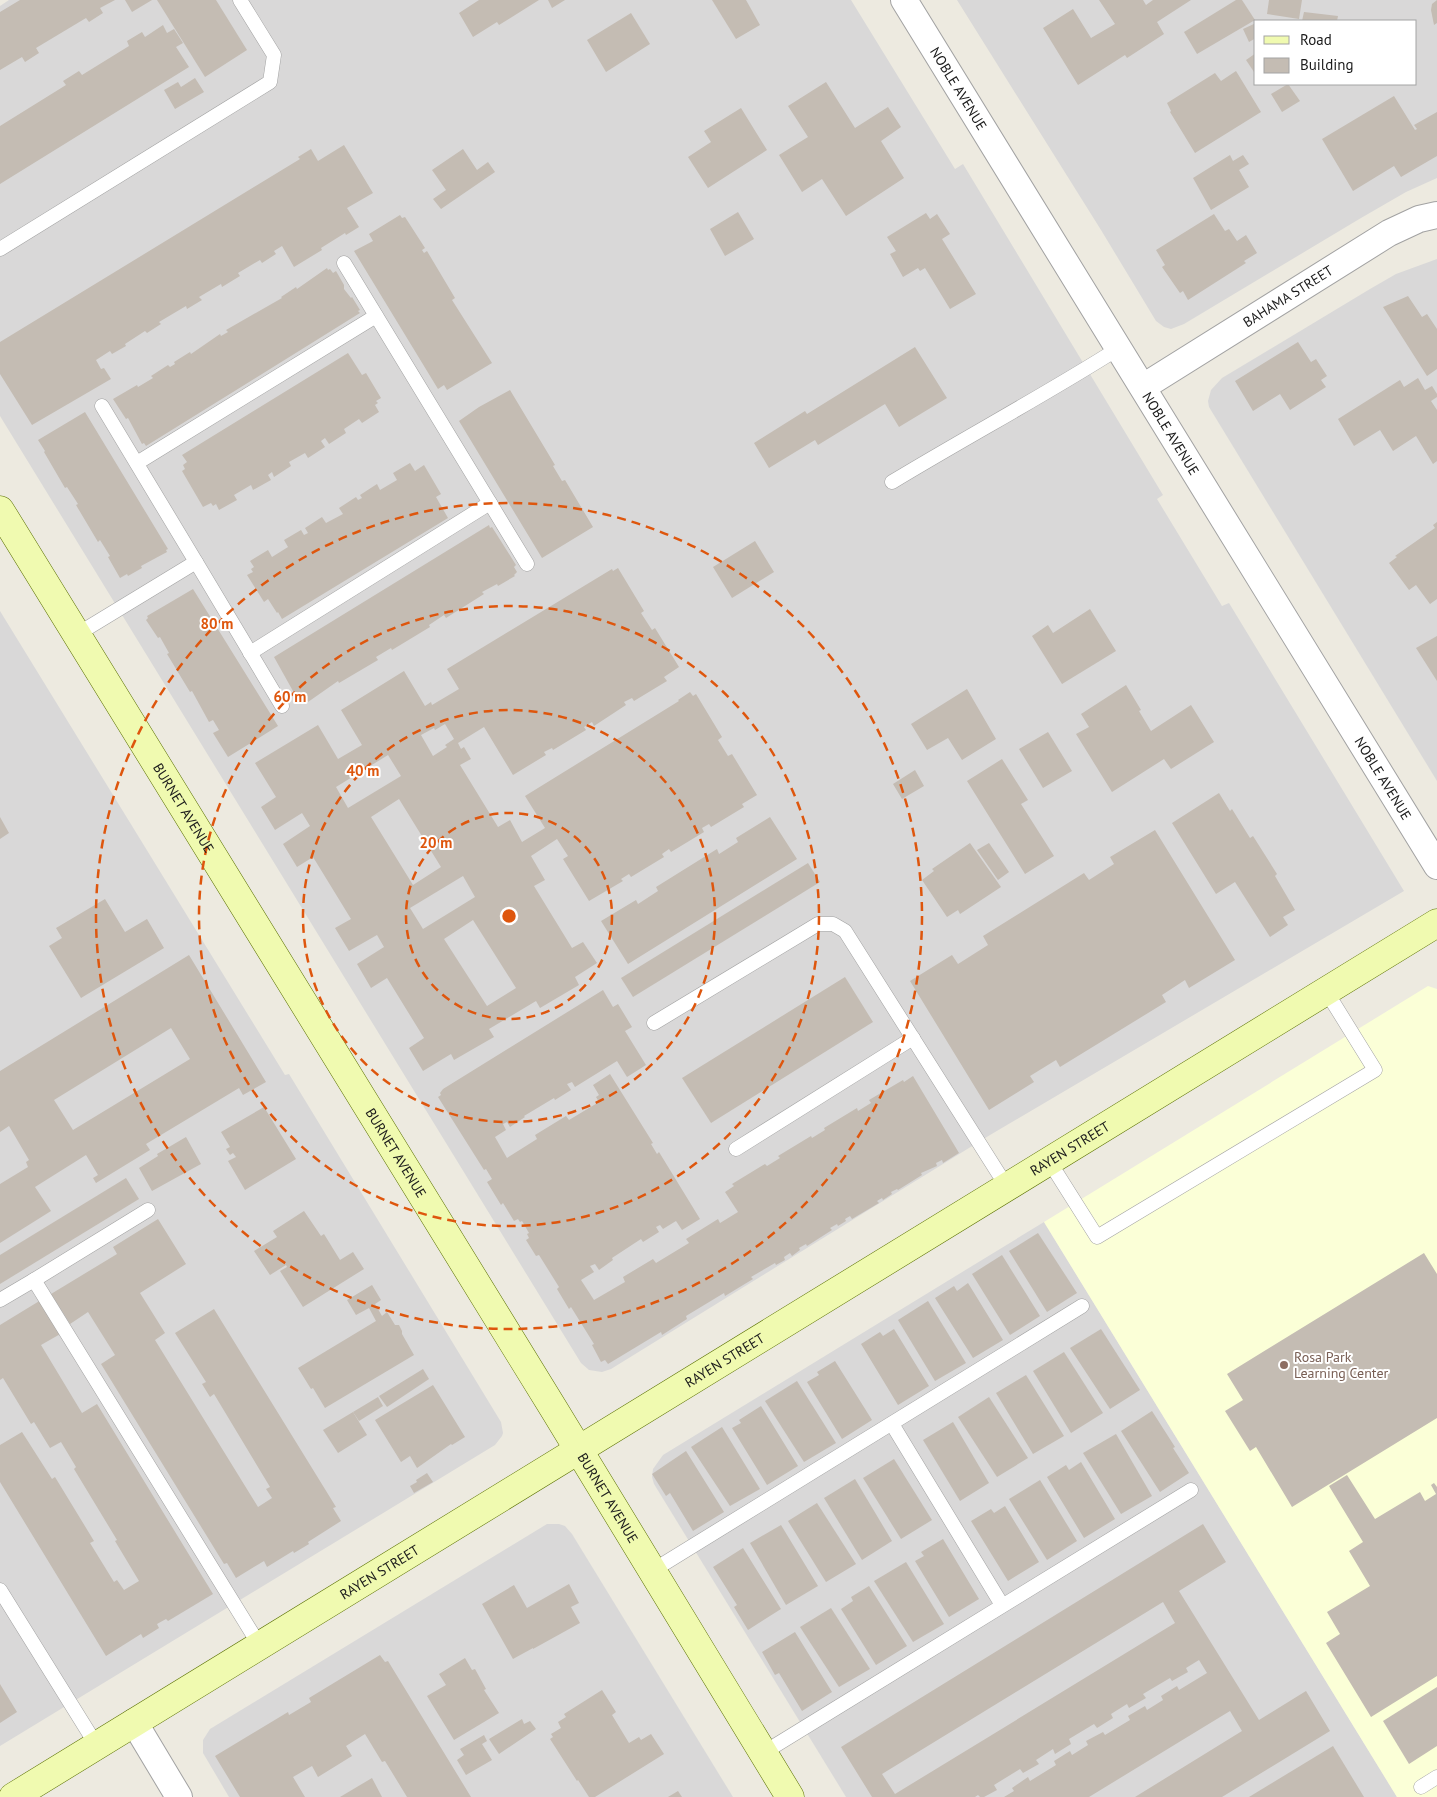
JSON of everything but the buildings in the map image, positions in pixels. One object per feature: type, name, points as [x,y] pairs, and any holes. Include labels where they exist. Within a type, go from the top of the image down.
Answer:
[{"type":"street","name":"NOBLE AVENUE","points":[[904,0],[1437,866]]},
{"type":"street","name":"BAHAMA STREET","points":[[1143,386],[1389,233],[1419,219],[1437,215]]},
{"type":"street","name":"BURNET AVENUE","points":[[0,510],[790,1797]]},
{"type":"street","name":"RAYEN STREET","points":[[13,1797],[1437,923]]},
{"type":"street","points":[[134,1722],[180,1797]]},
{"type":"lane","points":[[0,249],[270,82],[274,55],[240,0]]},
{"type":"lane","points":[[344,264],[527,564]]},
{"type":"lane","points":[[137,463],[376,316]]},
{"type":"lane","points":[[892,482],[1072,378],[1119,348]]},
{"type":"lane","points":[[102,406],[282,706]]},
{"type":"lane","points":[[250,653],[490,503]]},
{"type":"lane","points":[[76,635],[196,562]]},
{"type":"lane","points":[[654,1023],[818,924],[833,924],[845,931],[1007,1187]]},
{"type":"lane","points":[[1049,1161],[1097,1238],[1375,1070],[1326,991]]},
{"type":"lane","points":[[736,1148],[913,1038]]},
{"type":"lane","points":[[0,1300],[148,1210]]},
{"type":"lane","points":[[34,1280],[260,1646]]},
{"type":"lane","points":[[652,1571],[1082,1306]]},
{"type":"lane","points":[[892,1424],[1002,1605]]},
{"type":"lane","points":[[763,1753],[1191,1490]]},
{"type":"lane","points":[[0,1590],[97,1746]]},
{"type":"lane","points":[[1421,1787],[1437,1777]]},
{"type":"shaded area","points":[[9,0],[851,0],[955,169],[963,164],[1163,495],[1157,499],[1222,606],[1229,603],[1404,891],[990,1135],[611,1369],[602,1372],[589,1370],[581,1363],[0,416],[0,6]]},
{"type":"shaded area","points":[[957,0],[1437,0],[1437,178],[1406,192],[1184,324],[1171,329],[1164,327],[1156,321]]},
{"type":"shaded area","points":[[1437,259],[1437,781],[1209,407],[1208,401],[1211,390],[1222,378],[1396,274]]},
{"type":"shaded area","points":[[0,611],[285,1075],[289,1074],[501,1422],[503,1433],[495,1445],[0,1746]]},
{"type":"shaded area","name":"Rosa Park Learning Center","points":[[1428,986],[1437,989],[1437,1797],[1397,1797],[1044,1222]]},
{"type":"shaded area","points":[[1044,1222],[1397,1797],[846,1797],[654,1484],[652,1477],[653,1469],[663,1455]]},
{"type":"shaded area","points":[[547,1524],[565,1526],[572,1534],[733,1797],[229,1797],[203,1753],[203,1740],[210,1729]]},
{"type":"place","name":"Rosa Park Learning Center","points":[[1284,1365]]}]
